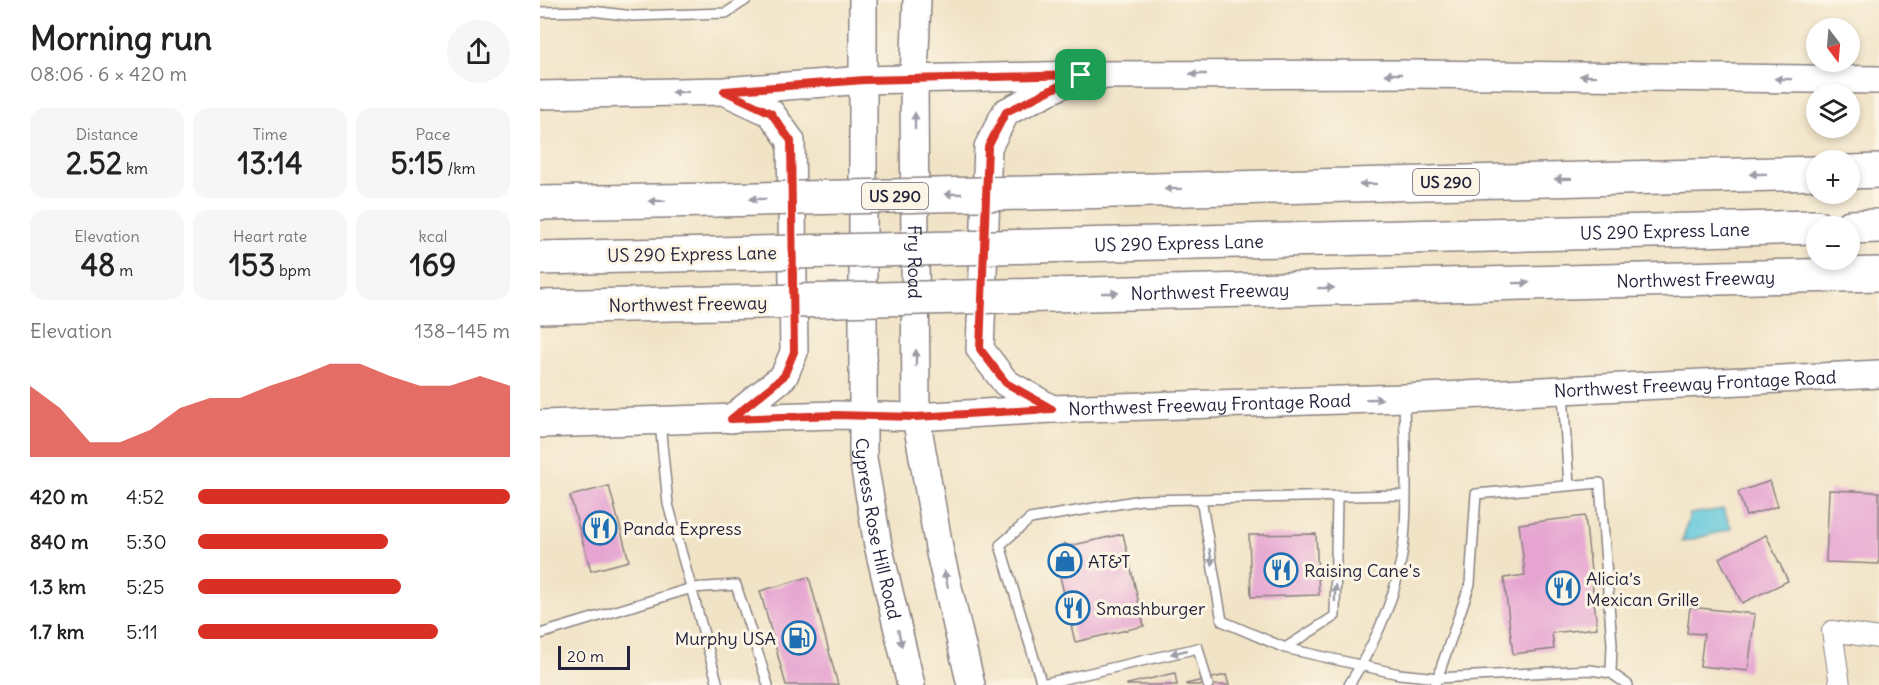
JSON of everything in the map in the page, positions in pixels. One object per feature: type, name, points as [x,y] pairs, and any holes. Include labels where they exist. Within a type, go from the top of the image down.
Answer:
[{"type":"highway","points":[[1860,172],[1879,171]]},
{"type":"highway","name":"US 290","points":[[540,203],[1806,173]]},
{"type":"highway","points":[[1860,226],[1879,226]]},
{"type":"highway","name":"US 290 Express Lane","points":[[540,258],[1806,227]]},
{"type":"highway","name":"Northwest Freeway","points":[[540,307],[1879,274]]},
{"type":"main road","points":[[863,0],[864,80]]},
{"type":"main road","name":"Fry Road","points":[[916,417],[914,79],[917,0]]},
{"type":"main road","points":[[540,95],[724,91],[864,80],[1081,75],[1416,74],[1879,80]]},
{"type":"main road","points":[[1052,409],[1006,383],[980,349],[988,147],[1006,112],[1081,75]]},
{"type":"main road","name":"Cypress Rose Hill Road","points":[[864,80],[863,458],[878,545],[911,685]]},
{"type":"main road","points":[[724,91],[771,113],[791,141],[794,352],[784,376],[731,419]]},
{"type":"main road","name":"Northwest Freeway Frontage Road","points":[[540,424],[862,415],[916,417],[1052,409],[1404,398],[1879,374]]},
{"type":"main road","points":[[916,417],[940,553],[971,685]]},
{"type":"street","points":[[1840,685],[1832,631],[1879,638]]},
{"type":"lane","points":[[540,12],[592,11],[633,16],[726,13],[746,0]]},
{"type":"lane","points":[[1563,390],[1569,486]]},
{"type":"lane","points":[[1349,685],[1391,601],[1404,542],[1406,495],[1404,398]]},
{"type":"lane","points":[[660,421],[668,504],[718,685]]},
{"type":"lane","points":[[1436,682],[1470,584],[1476,494],[1600,483],[1612,644],[1611,673]]},
{"type":"lane","points":[[1208,685],[1198,648],[1042,684],[1000,545],[1030,519],[1141,500],[1406,495]]},
{"type":"lane","points":[[1285,648],[1335,616],[1337,496]]},
{"type":"lane","points":[[1201,499],[1222,621],[1285,648],[1436,682],[1590,670],[1611,673],[1626,681],[1628,685]]},
{"type":"lane","points":[[540,634],[692,588],[736,585],[768,685]]},
{"type":"lane","points":[[1505,685],[1510,675]]},
{"type":"water","points":[[1723,509],[1732,529],[1682,542],[1690,514]]},
{"type":"building","points":[[1770,481],[1778,506],[1746,516],[1738,492]]},
{"type":"building","name":"Panda Express","points":[[609,486],[629,561],[591,571],[570,496]]},
{"type":"building","points":[[1829,490],[1879,492],[1879,564],[1826,562]]},
{"type":"building","points":[[1585,516],[1597,628],[1552,633],[1554,649],[1513,654],[1504,578],[1525,575],[1519,524]]},
{"type":"building","points":[[1123,534],[1144,626],[1075,642],[1057,563],[1053,560],[1064,543],[1069,546]]},
{"type":"building","points":[[1316,534],[1319,595],[1251,597],[1249,535]]},
{"type":"building","points":[[1766,535],[1788,581],[1742,603],[1719,558]]},
{"type":"building","name":"Murphy USA","points":[[809,577],[838,685],[786,685],[760,591]]},
{"type":"building","points":[[1690,607],[1755,614],[1748,671],[1700,666],[1704,634],[1687,633]]},
{"type":"building","points":[[1175,673],[1177,685],[1127,685],[1127,684]]},
{"type":"building","points":[[1226,675],[1229,685],[1186,684]]},
{"type":"place","name":"Panda Express","points":[[600,528]]},
{"type":"place","name":"AT&T","points":[[1065,561]]},
{"type":"place","name":"Raising Cane's","points":[[1281,570]]},
{"type":"place","name":"Alicia’s Mexican Grille","points":[[1563,588]]},
{"type":"place","name":"Smashburger","points":[[1073,608]]},
{"type":"place","name":"Murphy USA","points":[[799,638]]},
{"type":"route","points":[[1081,75],[1006,112],[988,147],[980,349],[1006,383],[1052,409],[916,417],[835,415],[731,419],[784,376],[794,352],[791,141],[771,113],[724,91],[864,80],[1081,75]]}]
